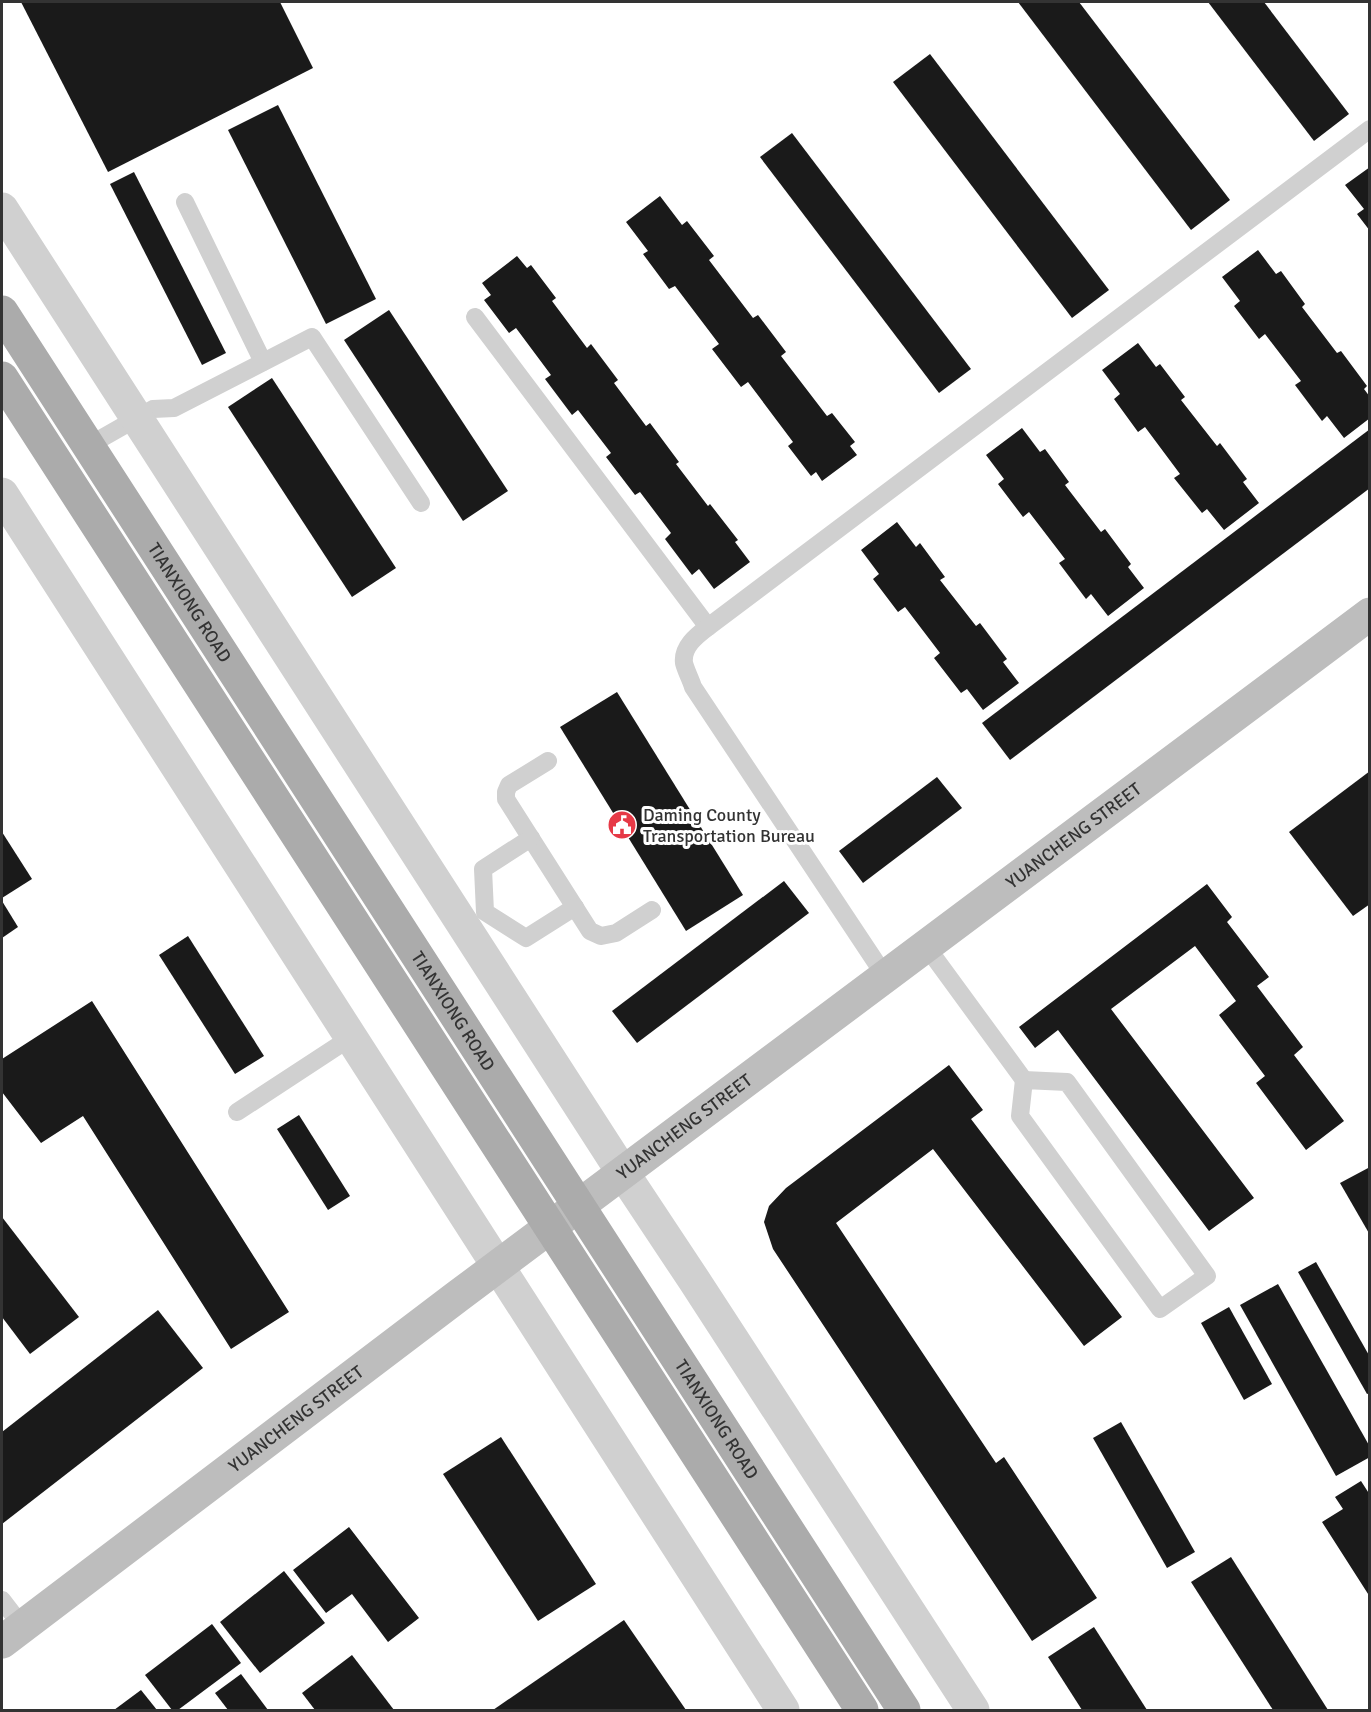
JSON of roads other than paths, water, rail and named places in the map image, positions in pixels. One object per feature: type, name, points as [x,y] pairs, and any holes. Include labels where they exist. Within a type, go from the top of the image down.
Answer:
[{"type":"main road","name":"TIANXIONG ROAD","points":[[2,312],[904,1710]]},
{"type":"main road","name":"TIANXIONG ROAD","points":[[2,378],[861,1710]]},
{"type":"street","points":[[2,209],[623,1173],[973,1710]]},
{"type":"street","points":[[2,494],[783,1710]]},
{"type":"street","name":"YUANCHENG STREET","points":[[12,1634],[497,1266],[1370,614]]},
{"type":"lane","points":[[885,976],[693,687],[684,663],[686,650],[694,638],[708,627],[1370,129]]},
{"type":"lane","points":[[186,202],[263,362]]},
{"type":"lane","points":[[475,317],[708,627]]},
{"type":"lane","points":[[88,446],[153,410],[174,408],[312,337],[422,502]]},
{"type":"lane","points":[[548,761],[509,785],[506,799],[590,931],[602,936],[616,933],[652,910]]},
{"type":"lane","points":[[531,838],[483,868],[485,912],[526,938],[575,907]]},
{"type":"lane","points":[[926,946],[1024,1080],[1020,1116],[1160,1309],[1207,1276],[1067,1083],[1024,1080]]},
{"type":"lane","points":[[237,1112],[351,1038]]},
{"type":"lane","points":[[2,1600],[12,1634]]},
{"type":"place","name":"Daming County Transportation Bureau","points":[[622,825]]}]
